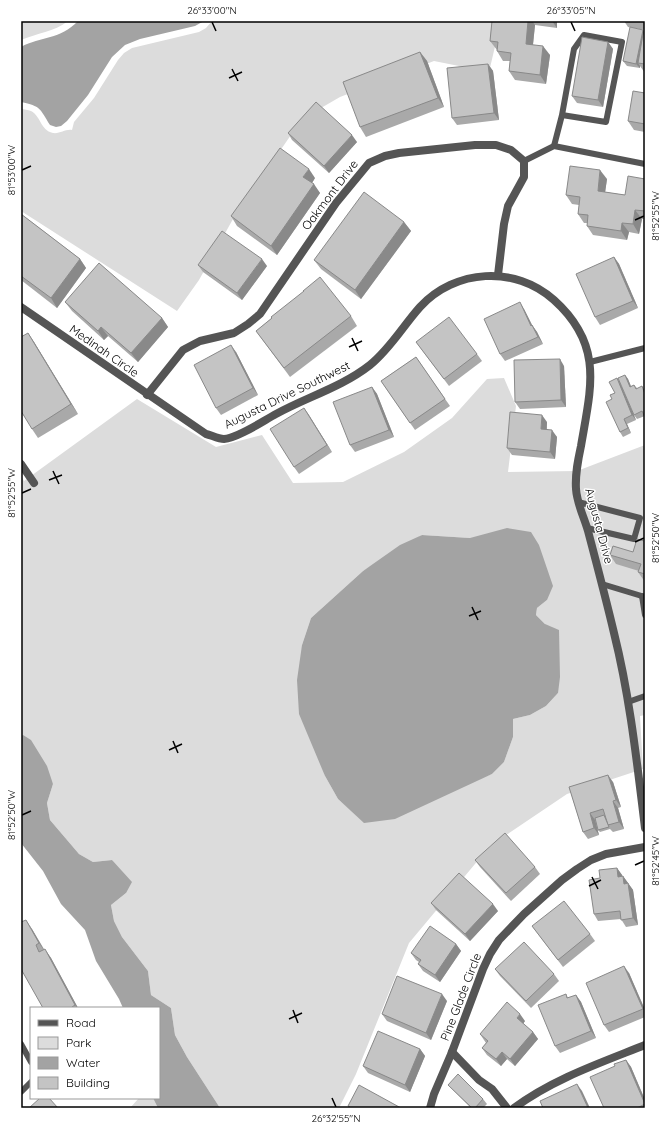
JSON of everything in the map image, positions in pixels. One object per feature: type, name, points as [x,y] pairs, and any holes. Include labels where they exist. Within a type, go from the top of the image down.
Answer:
[{"type":"street","name":"Oakmont Drive","points":[[147,395],[183,350],[200,341],[234,333],[260,314],[336,203],[369,163],[385,156],[399,153],[475,145],[496,145],[511,150],[524,161]]},
{"type":"street","points":[[498,275],[504,224],[508,206],[524,177],[524,161]]},
{"type":"street","name":"Augusta Drive","points":[[498,275],[518,279],[535,286],[551,297],[561,306],[578,327],[587,346],[590,362],[591,388],[576,473],[576,490],[617,645],[642,782],[645,828]]},
{"type":"street","name":"Augusta Drive Southwest","points":[[174,413],[206,434],[223,439],[240,434],[293,405],[341,384],[357,374],[372,363],[385,350],[420,306],[447,286],[463,279],[478,276],[498,275]]},
{"type":"street","name":"Medinah Circle","points":[[21,307],[174,413]]},
{"type":"street","points":[[21,464],[34,483]]},
{"type":"street","name":"Pine Glade Circle","points":[[430,1108],[434,1094],[452,1052],[483,969],[490,954],[511,927],[562,880],[591,860],[606,854],[645,847]]},
{"type":"street","points":[[514,1108],[544,1089],[587,1068],[645,1045]]},
{"type":"street","name":"Pine Glade Circle","points":[[452,1052],[479,1080],[492,1089],[506,1108]]},
{"type":"lane","points":[[554,146],[562,115],[574,49],[584,35],[622,42],[606,122],[562,115]]},
{"type":"lane","points":[[524,161],[554,146],[645,164]]},
{"type":"lane","points":[[590,362],[645,348]]},
{"type":"lane","points":[[578,502],[640,518],[634,539],[587,528]]},
{"type":"lane","points":[[602,584],[643,596],[645,615]]},
{"type":"lane","points":[[628,702],[645,696]]},
{"type":"lane","points":[[21,1044],[30,1060]]},
{"type":"lane","points":[[21,1092],[30,1083]]},
{"type":"green space","points":[[21,21],[68,21],[51,30],[21,40]]},
{"type":"green space","points":[[212,21],[501,21],[489,72],[434,61],[340,97],[302,119],[233,219],[199,280],[177,311],[21,211],[21,109],[34,113],[45,129],[53,133],[72,130],[74,122],[94,98],[124,53],[132,48],[199,32],[206,28]]},
{"type":"green space","points":[[504,378],[516,406],[508,472],[577,471],[645,445],[645,715],[640,716],[643,769],[567,794],[490,846],[409,943],[356,1074],[339,1108],[220,1108],[187,1057],[175,1035],[171,1008],[151,995],[148,971],[122,937],[114,921],[111,905],[126,893],[112,860],[93,862],[79,854],[50,820],[47,803],[53,784],[23,735],[21,736],[21,476],[24,481],[137,399],[216,447],[262,435],[293,483],[343,482],[404,452],[452,418],[487,379]],"holes":[[[422,535],[470,538],[547,600],[537,608],[536,615],[545,624],[558,693],[546,706],[530,715],[513,719],[513,737],[504,762],[492,774],[364,822],[338,799],[325,776],[302,645],[311,618],[363,571]]]},
{"type":"green space","points":[[138,1099],[154,1099],[158,1108],[130,1108]]},
{"type":"water","points":[[78,21],[204,21],[195,26],[140,39],[125,45],[112,57],[88,95],[67,121],[61,126],[56,127],[50,125],[39,109],[33,105],[21,102],[21,47],[64,32]]},
{"type":"water","points":[[507,528],[531,532],[539,545],[553,586],[547,600],[537,608],[536,615],[545,624],[559,630],[560,677],[558,693],[546,706],[530,715],[513,719],[513,737],[504,762],[492,774],[395,819],[364,823],[338,799],[325,776],[299,714],[297,680],[302,645],[311,618],[363,571],[400,545],[422,535],[470,538]]},
{"type":"water","points":[[23,735],[31,740],[47,766],[53,784],[47,803],[50,820],[79,854],[93,862],[112,860],[132,882],[126,893],[111,905],[114,921],[122,937],[148,971],[151,995],[171,1008],[175,1035],[187,1057],[220,1108],[158,1108],[154,1099],[160,1099],[160,1007],[123,1007],[96,961],[85,930],[61,904],[43,871],[21,843],[21,736]]},
{"type":"building","points":[[492,21],[528,21],[526,44],[543,46],[540,75],[509,71],[511,53],[497,51],[498,42],[490,41]]},
{"type":"building","points":[[630,27],[643,30],[636,64],[623,61]]},
{"type":"building","points":[[643,34],[645,34],[645,64],[638,63]]},
{"type":"building","points":[[582,37],[608,42],[598,100],[572,96]]},
{"type":"building","points":[[420,52],[438,98],[360,127],[343,82]]},
{"type":"building","points":[[488,64],[494,113],[452,118],[447,68]]},
{"type":"building","points":[[633,91],[645,93],[645,124],[628,121]]},
{"type":"building","points":[[316,102],[352,135],[324,166],[288,133]]},
{"type":"building","points":[[280,148],[309,169],[303,177],[314,184],[271,246],[231,216]]},
{"type":"building","points":[[570,166],[600,170],[598,191],[625,195],[628,176],[645,179],[645,211],[635,210],[633,224],[622,223],[621,231],[587,226],[588,215],[578,214],[580,197],[566,195]]},
{"type":"building","points":[[364,192],[404,222],[355,290],[314,260]]},
{"type":"building","points":[[21,214],[80,259],[51,298],[21,276]]},
{"type":"building","points":[[222,231],[262,259],[237,293],[198,265]]},
{"type":"building","points":[[614,257],[633,301],[595,317],[576,274]]},
{"type":"building","points":[[99,263],[162,318],[131,353],[101,327],[98,331],[65,302]]},
{"type":"building","points":[[320,277],[351,316],[284,368],[256,331]]},
{"type":"building","points":[[520,302],[538,337],[500,354],[484,319]]},
{"type":"building","points":[[449,317],[477,354],[444,379],[416,342]]},
{"type":"building","points":[[28,333],[71,404],[32,429],[21,411],[21,337]]},
{"type":"building","points":[[231,345],[253,388],[216,408],[194,365]]},
{"type":"building","points":[[416,357],[445,399],[410,423],[381,381]]},
{"type":"building","points":[[560,359],[561,400],[515,402],[514,360]]},
{"type":"building","points":[[625,375],[630,387],[634,385],[636,389],[642,386],[645,394],[645,417],[642,411],[634,415],[618,378]]},
{"type":"building","points":[[617,378],[632,415],[624,419],[628,428],[620,432],[606,402],[612,399],[610,395],[615,393],[609,382]]},
{"type":"building","points":[[372,387],[389,430],[350,445],[333,402]]},
{"type":"building","points":[[304,408],[327,445],[294,467],[270,429]]},
{"type":"building","points":[[510,412],[542,415],[541,429],[552,430],[550,452],[507,448]]},
{"type":"building","points":[[645,537],[645,574],[638,572],[641,564],[610,555],[613,546],[633,552],[637,539],[644,541]]},
{"type":"building","points":[[608,775],[616,800],[613,801],[619,822],[608,825],[603,809],[590,813],[594,828],[583,832],[569,787]]},
{"type":"building","points":[[604,815],[609,827],[598,830],[595,818]]},
{"type":"building","points":[[505,833],[535,867],[506,893],[475,860]]},
{"type":"building","points":[[617,868],[618,877],[623,876],[624,884],[628,883],[633,918],[621,920],[620,911],[594,914],[589,880],[600,878],[599,870]]},
{"type":"building","points":[[459,873],[493,904],[465,934],[431,903]]},
{"type":"building","points":[[564,901],[590,934],[558,960],[532,926]]},
{"type":"building","points":[[26,920],[39,943],[36,945],[39,952],[45,949],[75,1005],[72,1007],[42,1007],[21,969],[21,922]]},
{"type":"building","points":[[430,926],[456,944],[435,975],[418,964],[421,960],[411,953]]},
{"type":"building","points":[[524,942],[554,974],[526,1001],[495,969]]},
{"type":"building","points":[[624,966],[643,1009],[604,1025],[586,983]]},
{"type":"building","points":[[397,976],[442,994],[426,1033],[382,1014]]},
{"type":"building","points":[[566,994],[567,998],[576,995],[591,1031],[555,1046],[538,1005]]},
{"type":"building","points":[[507,1002],[520,1014],[517,1018],[533,1032],[510,1059],[502,1052],[496,1059],[482,1048],[488,1041],[480,1034]]},
{"type":"building","points":[[378,1031],[420,1049],[405,1085],[363,1066]]},
{"type":"building","points":[[626,1060],[645,1104],[637,1108],[604,1108],[590,1077],[615,1066],[614,1064]]},
{"type":"building","points":[[458,1074],[483,1099],[475,1108],[472,1108],[448,1085]]},
{"type":"building","points":[[577,1084],[588,1108],[543,1108],[540,1101]]},
{"type":"building","points":[[359,1085],[401,1108],[350,1108],[348,1106]]},
{"type":"building","points":[[39,1099],[50,1099],[58,1108],[29,1108]]}]
